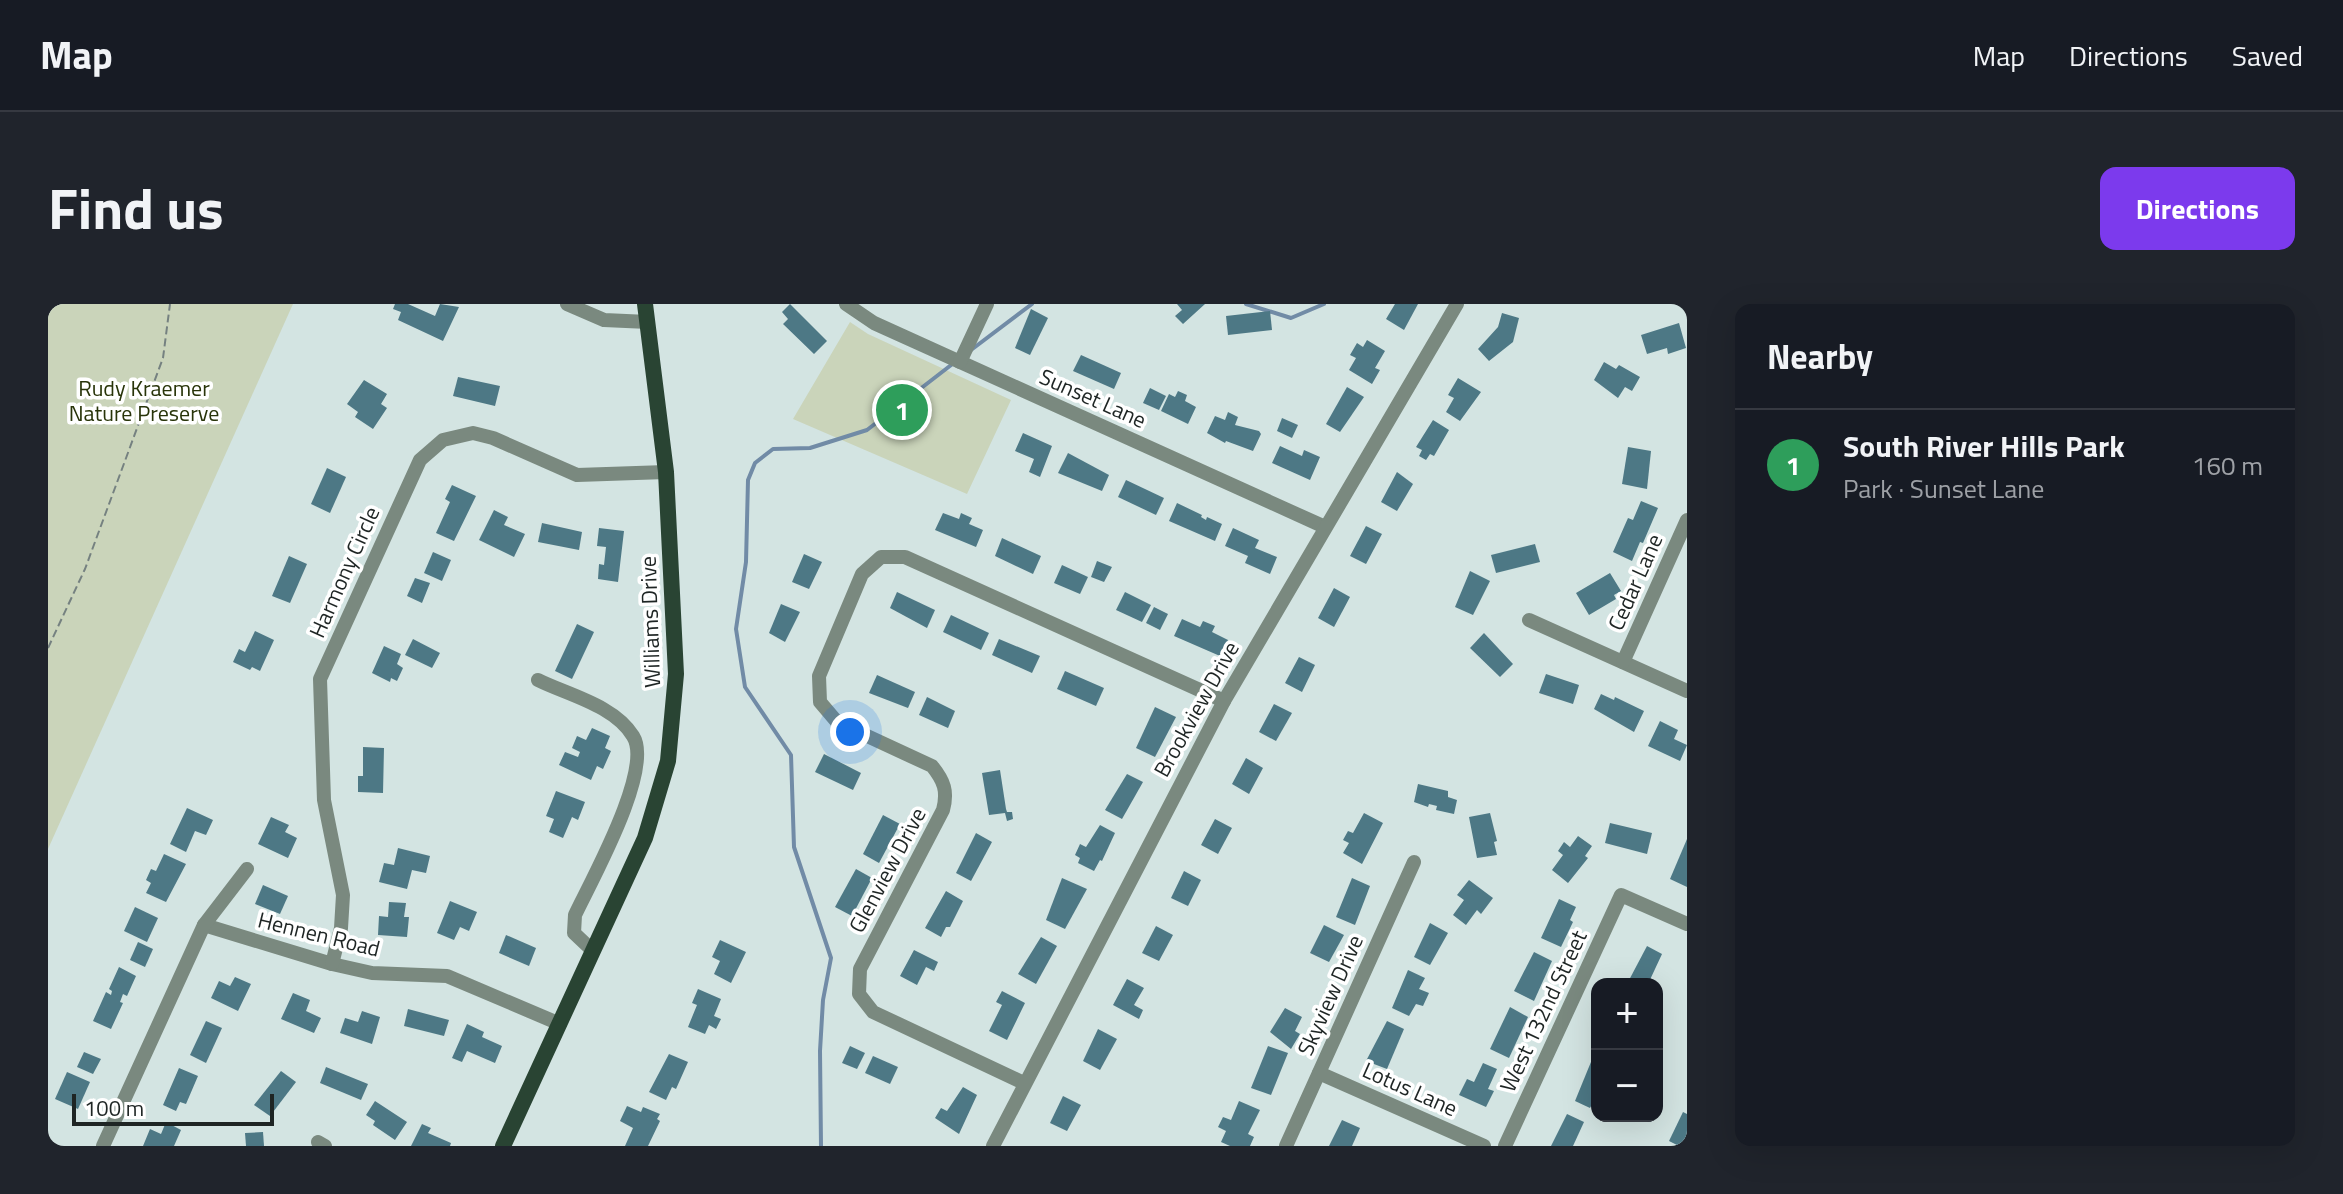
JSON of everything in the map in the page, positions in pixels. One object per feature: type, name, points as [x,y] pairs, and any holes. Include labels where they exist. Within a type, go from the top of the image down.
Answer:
[{"type":"main road","name":"Williams Drive","points":[[503,1146],[645,838],[668,761],[676,674],[666,472],[645,304]]},
{"type":"street","points":[[567,304],[604,320],[648,322]]},
{"type":"street","name":"Sunset Lane","points":[[846,304],[874,323],[1325,527]]},
{"type":"street","points":[[960,362],[987,304]]},
{"type":"street","name":"Brookview Drive","points":[[993,1146],[1224,701],[1457,304]]},
{"type":"street","name":"Harmony Circle","points":[[332,964],[341,928],[343,895],[324,800],[320,679],[420,460],[443,440],[473,433],[493,438],[577,475],[666,472]]},
{"type":"street","name":"Cedar Lane","points":[[1623,662],[1687,520]]},
{"type":"street","name":"Glenview Drive","points":[[1024,1083],[873,1012],[859,994],[860,969],[943,810],[947,794],[943,779],[932,766],[837,722],[820,702],[819,676],[862,574],[881,557],[905,557],[1224,701]]},
{"type":"street","points":[[1529,620],[1687,691]]},
{"type":"street","points":[[538,680],[616,718],[634,737],[637,748],[635,775],[626,808],[575,915],[574,933],[593,951]]},
{"type":"street","name":"Skyview Drive","points":[[1286,1146],[1414,862]]},
{"type":"street","points":[[103,1146],[204,925],[247,869]]},
{"type":"street","name":"West 132nd Street","points":[[1505,1146],[1621,895],[1687,924]]},
{"type":"street","name":"Hennen Road","points":[[204,925],[372,973],[447,976],[560,1024]]},
{"type":"street","name":"Lotus Lane","points":[[1319,1073],[1484,1146]]},
{"type":"path","points":[[48,648],[85,569],[163,358],[170,304]]},
{"type":"green space","name":"Rudy Kraemer Nature Preserve","points":[[48,304],[293,304],[48,849]]},
{"type":"green space","points":[[850,322],[868,334],[1011,400],[967,494],[793,419]]},
{"type":"building","points":[[395,304],[408,304],[435,316],[440,304],[459,307],[443,341],[398,320],[401,312],[393,309]]},
{"type":"building","points":[[790,304],[827,341],[814,354],[783,324],[788,319],[782,312]]},
{"type":"building","points":[[1177,304],[1205,304],[1183,324],[1175,316],[1182,310]]},
{"type":"building","points":[[1395,304],[1418,304],[1404,330],[1386,319]]},
{"type":"building","points":[[1031,309],[1048,318],[1030,355],[1015,348]]},
{"type":"building","points":[[1270,311],[1272,330],[1228,335],[1226,316]]},
{"type":"building","points":[[1502,313],[1519,318],[1513,342],[1489,361],[1478,349],[1498,327]]},
{"type":"building","points":[[1679,323],[1686,348],[1668,354],[1667,348],[1647,354],[1641,335]]},
{"type":"building","points":[[1367,340],[1385,351],[1375,368],[1380,370],[1372,384],[1349,370],[1356,358],[1350,355],[1357,343],[1363,347]]},
{"type":"building","points":[[1081,355],[1121,373],[1114,389],[1073,371]]},
{"type":"building","points":[[1604,362],[1616,369],[1619,365],[1640,377],[1632,391],[1625,387],[1618,398],[1594,380]]},
{"type":"building","points":[[458,377],[500,386],[495,406],[453,396]]},
{"type":"building","points":[[1458,378],[1481,392],[1460,421],[1446,412],[1454,398],[1448,395]]},
{"type":"building","points":[[364,380],[387,394],[381,404],[387,408],[373,429],[355,417],[358,412],[347,404]]},
{"type":"building","points":[[1347,387],[1364,397],[1340,432],[1326,424]]},
{"type":"building","points":[[1150,388],[1166,396],[1159,410],[1143,403]]},
{"type":"building","points":[[1178,391],[1187,395],[1185,401],[1196,407],[1188,424],[1161,411],[1169,394],[1175,397]]},
{"type":"building","points":[[1228,412],[1238,417],[1235,425],[1261,434],[1253,451],[1225,443],[1207,433],[1215,416],[1225,420]]},
{"type":"building","points":[[1282,418],[1298,425],[1292,438],[1277,431]]},
{"type":"building","points":[[1433,420],[1449,430],[1434,456],[1430,454],[1426,460],[1419,456],[1422,450],[1416,447]]},
{"type":"building","points":[[1023,433],[1052,446],[1040,477],[1029,472],[1034,459],[1015,451]]},
{"type":"building","points":[[1280,446],[1302,456],[1304,450],[1320,457],[1310,480],[1272,463]]},
{"type":"building","points":[[1628,447],[1651,451],[1647,489],[1622,484]]},
{"type":"building","points":[[1068,453],[1109,475],[1102,491],[1058,473]]},
{"type":"building","points":[[327,468],[346,477],[330,513],[311,504]]},
{"type":"building","points":[[1397,472],[1413,484],[1397,511],[1381,502]]},
{"type":"building","points":[[1126,480],[1164,498],[1156,515],[1118,497]]},
{"type":"building","points":[[452,485],[476,496],[454,541],[436,533],[450,502],[445,499]]},
{"type":"building","points":[[1641,501],[1658,508],[1632,561],[1613,552],[1628,518],[1633,520]]},
{"type":"building","points":[[1177,503],[1206,520],[1207,517],[1222,524],[1215,541],[1169,521]]},
{"type":"building","points":[[494,510],[508,517],[504,525],[525,534],[514,557],[479,540]]},
{"type":"building","points":[[943,513],[959,519],[961,513],[972,518],[969,524],[983,530],[976,547],[935,530]]},
{"type":"building","points":[[542,523],[582,532],[579,550],[538,542]]},
{"type":"building","points":[[1366,526],[1382,534],[1366,564],[1350,556]]},
{"type":"building","points":[[599,528],[624,531],[618,582],[598,579],[599,564],[604,565],[606,547],[597,546]]},
{"type":"building","points":[[1233,528],[1259,540],[1255,548],[1277,557],[1270,574],[1245,563],[1248,556],[1225,546]]},
{"type":"building","points":[[1002,538],[1041,556],[1033,574],[995,556]]},
{"type":"building","points":[[1535,544],[1540,562],[1496,573],[1491,555]]},
{"type":"building","points":[[433,552],[451,560],[442,581],[424,573]]},
{"type":"building","points":[[804,554],[822,562],[809,589],[792,582]]},
{"type":"building","points":[[289,556],[307,564],[290,603],[272,596]]},
{"type":"building","points":[[1097,561],[1112,567],[1104,582],[1091,577]]},
{"type":"building","points":[[1062,565],[1088,577],[1080,594],[1054,583]]},
{"type":"building","points":[[1470,571],[1490,581],[1473,615],[1455,607]]},
{"type":"building","points":[[1610,573],[1621,591],[1614,595],[1616,599],[1589,615],[1576,593]]},
{"type":"building","points":[[415,578],[430,583],[422,603],[407,596]]},
{"type":"building","points":[[1334,588],[1350,597],[1334,627],[1318,618]]},
{"type":"building","points":[[897,592],[935,610],[927,628],[890,608]]},
{"type":"building","points":[[1125,592],[1151,605],[1142,622],[1116,610]]},
{"type":"building","points":[[781,604],[800,612],[785,642],[769,633]]},
{"type":"building","points":[[1154,607],[1168,614],[1160,630],[1146,623]]},
{"type":"building","points":[[951,615],[989,633],[981,650],[943,632]]},
{"type":"building","points":[[1182,619],[1200,627],[1203,621],[1215,626],[1212,632],[1228,640],[1220,656],[1174,636]]},
{"type":"building","points":[[577,624],[594,632],[572,679],[555,671]]},
{"type":"building","points":[[255,631],[274,640],[260,671],[233,662],[239,649],[245,652]]},
{"type":"building","points":[[1484,633],[1513,664],[1500,677],[1470,648]]},
{"type":"building","points":[[413,639],[440,653],[432,668],[405,655]]},
{"type":"building","points":[[999,639],[1040,656],[1032,673],[992,655]]},
{"type":"building","points":[[384,646],[401,654],[397,664],[403,668],[397,681],[391,678],[390,682],[372,673]]},
{"type":"building","points":[[1299,657],[1315,665],[1302,692],[1285,683]]},
{"type":"building","points":[[1065,671],[1104,688],[1096,706],[1057,689]]},
{"type":"building","points":[[1546,674],[1579,685],[1573,704],[1539,693]]},
{"type":"building","points":[[877,675],[915,692],[908,708],[869,693]]},
{"type":"building","points":[[1601,694],[1644,711],[1634,732],[1594,709]]},
{"type":"building","points":[[927,697],[955,711],[948,728],[919,715]]},
{"type":"building","points":[[1274,704],[1292,713],[1276,741],[1259,732]]},
{"type":"building","points":[[1155,707],[1176,717],[1155,757],[1136,748]]},
{"type":"building","points":[[1660,721],[1678,730],[1674,739],[1687,745],[1680,761],[1648,746]]},
{"type":"building","points":[[592,728],[610,736],[605,748],[611,751],[603,769],[597,766],[591,780],[559,765],[565,752],[578,757],[580,752],[572,748],[577,736],[586,740]]},
{"type":"building","points":[[363,747],[384,748],[383,793],[358,792],[358,776],[363,776]]},
{"type":"building","points":[[824,754],[861,773],[853,790],[815,772]]},
{"type":"building","points":[[1246,758],[1263,768],[1249,794],[1232,784]]},
{"type":"building","points":[[1000,770],[1006,809],[1012,812],[1013,819],[1007,821],[1005,813],[989,815],[982,773]]},
{"type":"building","points":[[1127,774],[1143,782],[1122,819],[1105,810]]},
{"type":"building","points":[[1418,784],[1448,791],[1448,797],[1457,800],[1454,814],[1436,810],[1437,806],[1429,804],[1428,807],[1414,802]]},
{"type":"building","points":[[556,791],[585,802],[578,820],[572,817],[563,838],[549,832],[554,819],[546,816]]},
{"type":"building","points":[[187,808],[213,820],[206,835],[195,831],[186,852],[170,844]]},
{"type":"building","points":[[1364,813],[1383,823],[1362,864],[1343,853],[1349,843],[1343,840],[1348,831],[1353,833]]},
{"type":"building","points":[[1490,813],[1497,855],[1477,858],[1469,817]]},
{"type":"building","points":[[883,815],[900,824],[879,863],[863,854]]},
{"type":"building","points":[[271,817],[289,825],[285,832],[297,838],[288,858],[258,844]]},
{"type":"building","points":[[1215,819],[1232,828],[1218,854],[1201,845]]},
{"type":"building","points":[[1610,823],[1652,833],[1647,854],[1605,843]]},
{"type":"building","points":[[1100,825],[1115,833],[1094,871],[1078,863],[1080,858],[1075,855],[1080,844],[1086,847]]},
{"type":"building","points":[[976,833],[992,842],[971,881],[956,873]]},
{"type":"building","points":[[1578,836],[1592,846],[1585,856],[1588,858],[1568,883],[1552,870],[1563,855],[1558,851],[1564,842],[1570,847]]},
{"type":"building","points":[[1687,839],[1687,887],[1670,879]]},
{"type":"building","points":[[398,848],[430,856],[426,873],[412,870],[407,889],[379,882],[384,863],[394,865]]},
{"type":"building","points":[[164,854],[186,864],[166,902],[146,893],[151,883],[146,880],[151,869],[156,871]]},
{"type":"building","points":[[856,869],[872,878],[852,916],[835,907]]},
{"type":"building","points":[[1184,871],[1201,880],[1188,906],[1171,898]]},
{"type":"building","points":[[1062,878],[1087,889],[1065,929],[1046,920]]},
{"type":"building","points":[[1352,878],[1370,886],[1355,925],[1336,917]]},
{"type":"building","points":[[1469,880],[1493,898],[1481,914],[1477,910],[1466,925],[1453,915],[1464,900],[1457,895]]},
{"type":"building","points":[[263,885],[288,896],[280,914],[255,904]]},
{"type":"building","points":[[946,891],[963,901],[950,927],[946,927],[941,937],[925,928]]},
{"type":"building","points":[[1559,899],[1576,907],[1570,920],[1573,922],[1561,947],[1541,938]]},
{"type":"building","points":[[450,901],[477,912],[469,931],[460,927],[454,940],[437,933]]},
{"type":"building","points":[[389,902],[406,903],[404,917],[409,917],[407,937],[378,935],[379,916],[388,917]]},
{"type":"building","points":[[135,907],[158,918],[147,942],[124,931]]},
{"type":"building","points":[[1430,923],[1448,933],[1430,965],[1414,957]]},
{"type":"building","points":[[1324,925],[1344,935],[1329,962],[1310,953]]},
{"type":"building","points":[[1156,926],[1173,935],[1159,961],[1142,953]]},
{"type":"building","points":[[506,935],[536,948],[529,966],[499,953]]},
{"type":"building","points":[[1041,937],[1057,946],[1036,984],[1018,974]]},
{"type":"building","points":[[720,940],[746,952],[731,983],[714,974],[720,961],[712,957]]},
{"type":"building","points":[[138,942],[153,949],[145,967],[130,960]]},
{"type":"building","points":[[1647,946],[1662,954],[1651,978],[1630,978]]},
{"type":"building","points":[[914,950],[938,962],[934,971],[926,967],[917,985],[900,976]]},
{"type":"building","points":[[1534,952],[1552,961],[1534,1001],[1514,991]]},
{"type":"building","points":[[119,967],[136,976],[127,996],[123,994],[120,1002],[123,1003],[111,1029],[93,1021],[106,992],[111,995],[109,989]]},
{"type":"building","points":[[1408,970],[1425,978],[1419,989],[1429,993],[1423,1006],[1416,1004],[1409,1016],[1392,1008]]},
{"type":"building","points":[[235,977],[251,984],[238,1011],[211,998],[219,981],[230,986]]},
{"type":"building","points":[[1127,979],[1144,988],[1134,1005],[1143,1010],[1139,1019],[1113,1005]]},
{"type":"building","points":[[698,989],[721,999],[714,1016],[721,1019],[716,1029],[709,1025],[705,1034],[688,1027],[697,1005],[692,1003]]},
{"type":"building","points":[[1002,991],[1025,1003],[1007,1040],[989,1031],[1002,1005],[996,1002]]},
{"type":"building","points":[[293,993],[310,1000],[306,1011],[321,1018],[314,1033],[281,1019]]},
{"type":"building","points":[[1510,1007],[1528,1017],[1509,1058],[1490,1049]]},
{"type":"building","points":[[1285,1008],[1302,1017],[1295,1031],[1300,1034],[1291,1049],[1270,1032]]},
{"type":"building","points":[[408,1009],[449,1020],[444,1036],[404,1026]]},
{"type":"building","points":[[362,1011],[380,1017],[372,1044],[340,1033],[345,1018],[358,1022]]},
{"type":"building","points":[[206,1021],[222,1028],[206,1063],[190,1055]]},
{"type":"building","points":[[1387,1021],[1404,1029],[1387,1069],[1366,1061]]},
{"type":"building","points":[[467,1024],[484,1032],[482,1037],[502,1046],[495,1063],[467,1051],[462,1062],[452,1058]]},
{"type":"building","points":[[1098,1029],[1117,1039],[1100,1070],[1083,1061]]},
{"type":"building","points":[[850,1046],[865,1053],[857,1069],[842,1063]]},
{"type":"building","points":[[1268,1046],[1288,1053],[1271,1095],[1251,1088]]},
{"type":"building","points":[[84,1052],[101,1059],[93,1074],[77,1067]]},
{"type":"building","points":[[669,1054],[688,1062],[676,1089],[672,1087],[666,1100],[649,1092]]},
{"type":"building","points":[[873,1056],[898,1067],[890,1084],[865,1073]]},
{"type":"building","points":[[1591,1062],[1591,1106],[1575,1101]]},
{"type":"building","points":[[1483,1063],[1497,1069],[1488,1089],[1494,1091],[1486,1107],[1459,1095],[1467,1079],[1474,1082]]},
{"type":"building","points":[[326,1067],[368,1084],[361,1100],[320,1083]]},
{"type":"building","points":[[179,1068],[198,1076],[186,1104],[180,1102],[176,1111],[163,1105]]},
{"type":"building","points":[[281,1071],[296,1082],[270,1116],[254,1105]]},
{"type":"building","points":[[67,1072],[90,1082],[78,1109],[55,1099]]},
{"type":"building","points":[[963,1087],[977,1095],[959,1134],[935,1118],[941,1108],[947,1111]]},
{"type":"building","points":[[1063,1096],[1081,1105],[1067,1131],[1050,1123]]},
{"type":"building","points":[[375,1101],[407,1122],[395,1140],[373,1125],[375,1121],[366,1115]]},
{"type":"building","points":[[1239,1101],[1260,1110],[1248,1134],[1254,1137],[1250,1146],[1230,1146],[1221,1142],[1226,1131],[1218,1127],[1223,1117],[1231,1120]]},
{"type":"building","points":[[627,1106],[641,1112],[643,1107],[660,1114],[657,1119],[660,1121],[648,1146],[625,1146],[633,1128],[620,1121]]},
{"type":"building","points":[[1683,1112],[1687,1114],[1687,1146],[1679,1146],[1669,1141]]},
{"type":"building","points":[[1567,1114],[1584,1122],[1573,1146],[1551,1146]]},
{"type":"building","points":[[1342,1120],[1360,1128],[1352,1146],[1329,1146]]},
{"type":"building","points":[[166,1122],[181,1130],[174,1146],[143,1146],[150,1129],[161,1134]]},
{"type":"building","points":[[422,1124],[431,1128],[428,1133],[451,1143],[450,1146],[411,1146]]},
{"type":"building","points":[[263,1132],[264,1146],[246,1146],[245,1133]]},
{"type":"waterway","points":[[971,350],[1032,304]]},
{"type":"waterway","points":[[1246,304],[1291,318],[1324,304]]},
{"type":"waterway","points":[[821,1146],[820,1051],[823,1000],[831,958],[794,847],[791,755],[745,687],[736,629],[746,562],[748,480],[755,463],[773,449],[810,448],[867,430],[955,362]]},
{"type":"place","name":"South River Hills Park","points":[[902,410]]}]
